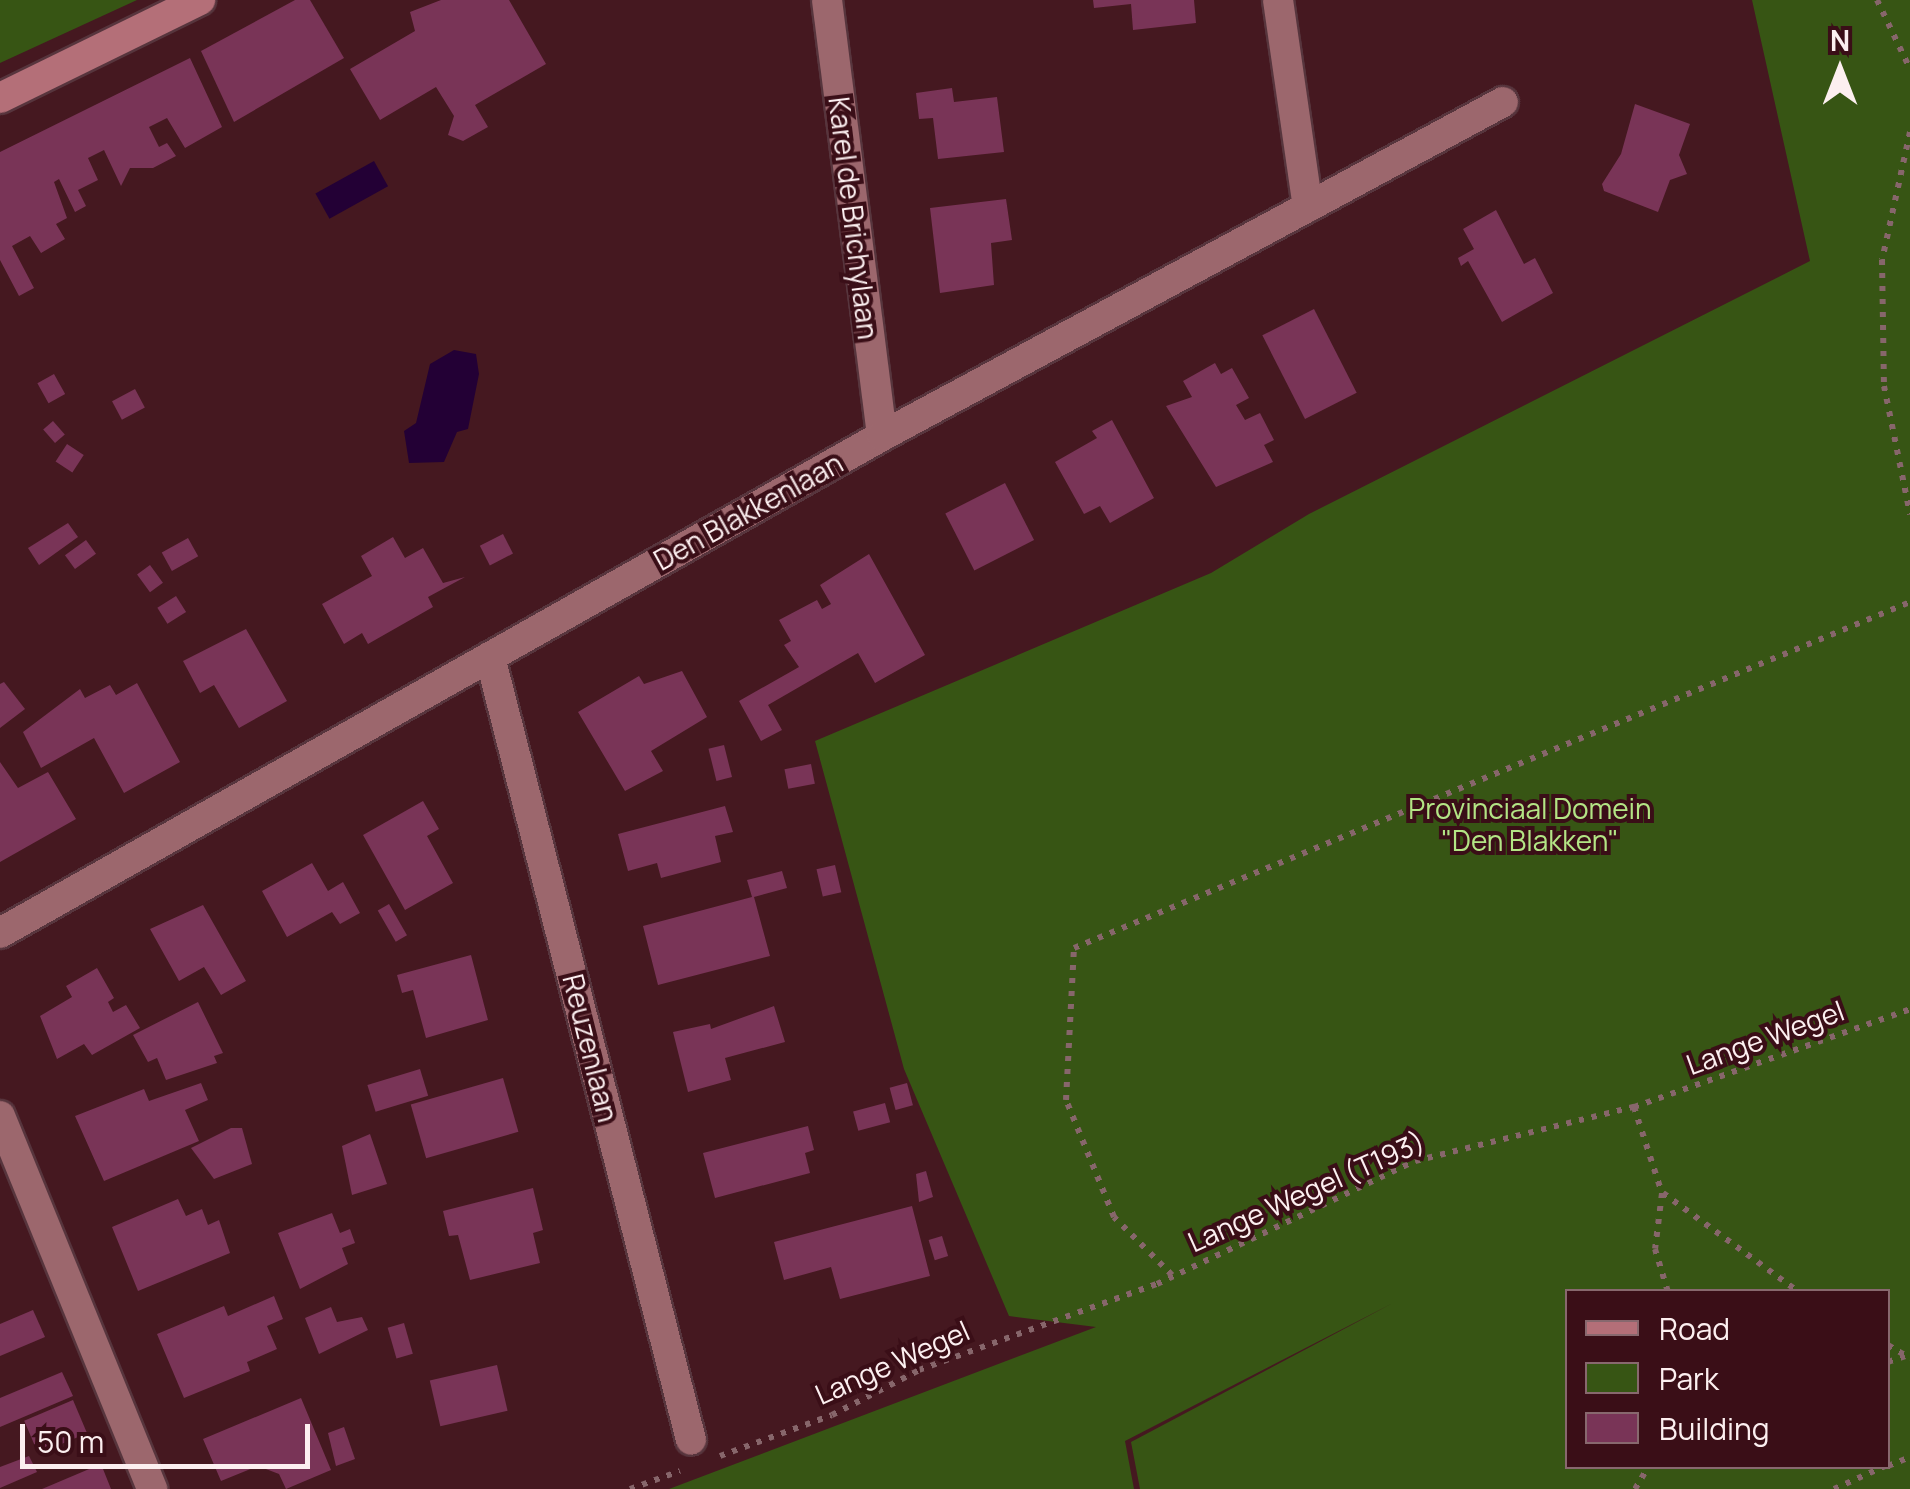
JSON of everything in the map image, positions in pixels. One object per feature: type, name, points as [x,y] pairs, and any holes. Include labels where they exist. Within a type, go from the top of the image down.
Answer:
[{"type":"main road","points":[[0,98],[200,0]]},
{"type":"street","name":"Karel de Brichylaan","points":[[827,0],[882,436]]},
{"type":"street","points":[[1278,0],[1308,207]]},
{"type":"street","name":"Den Blakkenlaan","points":[[0,933],[882,436],[1504,102]]},
{"type":"street","name":"Reuzenlaan","points":[[490,657],[701,1454]]},
{"type":"street","points":[[0,1116],[152,1489]]},
{"type":"path","points":[[1877,0],[1910,69]]},
{"type":"path","points":[[1910,132],[1882,260],[1884,386],[1910,514]]},
{"type":"path","points":[[1172,1275],[1114,1216],[1066,1100],[1074,948],[1910,602]]},
{"type":"path","name":"Lange Wegel","points":[[1634,1107],[1910,1010]]},
{"type":"path","points":[[1634,1107],[1662,1193],[1655,1249],[1667,1289]]},
{"type":"path","name":"Lange Wegel (T193)","points":[[1172,1275],[1415,1161],[1634,1107]]},
{"type":"path","points":[[1662,1193],[1795,1289]]},
{"type":"path","name":"Lange Wegel","points":[[630,1489],[701,1454],[832,1414],[919,1370],[1172,1275]]},
{"type":"path","points":[[1834,1489],[1879,1469]]},
{"type":"green space","points":[[0,0],[137,0],[0,63]]},
{"type":"green space","name":"Provinciaal Domein \"Den Blakken\"","points":[[1752,0],[1910,0],[1910,1489],[1140,1489],[1131,1442],[1393,1303],[1125,1441],[1134,1489],[669,1489],[1096,1327],[1009,1316],[904,1069],[815,741],[1211,573],[1309,514],[1810,261]]},
{"type":"shaded area","points":[[374,161],[388,186],[329,219],[315,193]]},
{"type":"shaded area","points":[[454,350],[476,354],[479,374],[468,429],[457,432],[444,462],[409,463],[404,431],[416,423],[430,364]]},
{"type":"building","points":[[295,0],[310,0],[344,58],[234,122],[201,51]]},
{"type":"building","points":[[441,0],[509,0],[546,64],[475,105],[488,127],[463,141],[448,135],[454,116],[436,87],[380,120],[350,69],[415,31],[410,12]]},
{"type":"building","points":[[1093,0],[1194,0],[1196,23],[1133,30],[1131,4],[1094,8]]},
{"type":"building","points":[[190,58],[222,127],[185,148],[167,118],[149,127],[159,147],[167,143],[176,156],[153,168],[130,168],[121,186],[104,150],[88,158],[98,180],[78,190],[86,206],[75,212],[59,179],[54,182],[67,218],[56,224],[65,239],[41,253],[30,236],[12,246],[34,288],[19,296],[0,260],[0,152]]},
{"type":"building","points":[[952,88],[954,102],[997,97],[1004,152],[938,159],[933,118],[919,119],[916,93]]},
{"type":"building","points":[[1635,104],[1690,124],[1679,155],[1687,174],[1670,180],[1658,212],[1604,191],[1602,184],[1621,154]]},
{"type":"building","points":[[1006,199],[1012,240],[991,243],[994,285],[940,293],[930,208]]},
{"type":"building","points":[[1496,210],[1524,264],[1535,258],[1553,293],[1502,322],[1468,261],[1461,266],[1458,258],[1474,249],[1463,229]]},
{"type":"building","points":[[1314,309],[1357,393],[1305,419],[1262,335]]},
{"type":"building","points":[[1215,363],[1221,374],[1232,368],[1249,398],[1236,405],[1245,420],[1260,413],[1274,440],[1264,445],[1273,462],[1216,487],[1166,406],[1192,397],[1183,381]]},
{"type":"building","points":[[54,374],[65,394],[49,403],[37,383]]},
{"type":"building","points":[[135,389],[145,408],[122,420],[112,401]]},
{"type":"building","points":[[1112,420],[1154,498],[1110,523],[1100,506],[1084,514],[1055,462],[1097,438],[1092,431]]},
{"type":"building","points":[[53,421],[65,435],[55,443],[43,430]]},
{"type":"building","points":[[67,444],[84,455],[72,473],[56,462]]},
{"type":"building","points":[[1005,483],[1034,540],[974,570],[945,513]]},
{"type":"building","points":[[68,523],[78,537],[39,565],[28,548]]},
{"type":"building","points":[[503,534],[513,554],[490,565],[480,546]]},
{"type":"building","points":[[393,537],[405,558],[423,548],[443,583],[465,577],[428,597],[433,607],[368,644],[362,633],[344,644],[322,604],[372,576],[361,556]]},
{"type":"building","points":[[188,538],[198,556],[172,571],[162,553]]},
{"type":"building","points":[[86,540],[96,554],[75,569],[65,555]]},
{"type":"building","points":[[869,554],[925,655],[875,683],[858,653],[768,705],[782,730],[761,741],[739,701],[799,667],[784,645],[791,641],[779,620],[817,600],[822,609],[831,604],[820,585]]},
{"type":"building","points":[[150,565],[163,583],[150,592],[137,574]]},
{"type":"building","points":[[176,596],[186,612],[167,624],[157,608]]},
{"type":"building","points":[[246,629],[287,701],[239,728],[214,685],[200,693],[183,661]]},
{"type":"building","points":[[682,671],[707,717],[651,751],[663,771],[625,791],[578,712],[639,676],[644,684]]},
{"type":"building","points":[[4,682],[25,709],[0,728],[0,684]]},
{"type":"building","points":[[137,683],[180,762],[124,793],[94,738],[41,768],[23,732],[80,689],[85,698],[110,685],[116,695]]},
{"type":"building","points":[[724,745],[732,777],[716,781],[708,749]]},
{"type":"building","points":[[0,762],[18,788],[48,772],[76,819],[0,862]]},
{"type":"building","points":[[811,764],[815,784],[788,789],[784,769]]},
{"type":"building","points":[[423,801],[439,829],[427,836],[453,883],[405,910],[363,835]]},
{"type":"building","points":[[725,806],[733,832],[715,836],[721,862],[661,878],[657,863],[628,871],[618,834]]},
{"type":"building","points":[[312,863],[328,891],[343,882],[360,913],[340,924],[332,912],[287,937],[262,891]]},
{"type":"building","points":[[835,865],[841,892],[823,897],[816,869]]},
{"type":"building","points":[[782,871],[787,888],[754,897],[770,956],[658,985],[643,926],[752,897],[747,880]]},
{"type":"building","points":[[389,904],[407,935],[396,942],[378,910]]},
{"type":"building","points":[[203,905],[246,981],[221,995],[204,967],[179,981],[150,929]]},
{"type":"building","points":[[471,955],[488,1020],[426,1038],[413,990],[402,993],[397,975]]},
{"type":"building","points":[[97,968],[114,998],[108,1002],[113,1012],[126,1005],[140,1028],[92,1055],[84,1044],[57,1059],[40,1016],[72,997],[66,986]]},
{"type":"building","points":[[198,1002],[223,1053],[214,1056],[217,1063],[166,1080],[157,1058],[148,1062],[133,1035]]},
{"type":"building","points":[[774,1006],[785,1042],[725,1058],[731,1080],[688,1092],[673,1032],[710,1024],[711,1029]]},
{"type":"building","points":[[420,1069],[428,1096],[376,1112],[367,1085]]},
{"type":"building","points":[[503,1078],[518,1132],[426,1158],[411,1104]]},
{"type":"building","points":[[201,1083],[208,1100],[185,1110],[199,1141],[104,1181],[75,1116],[144,1089],[149,1101]]},
{"type":"building","points":[[907,1083],[913,1105],[896,1110],[890,1088]]},
{"type":"building","points":[[885,1103],[890,1122],[858,1131],[853,1112]]},
{"type":"building","points":[[808,1126],[814,1150],[805,1153],[810,1173],[715,1198],[703,1153]]},
{"type":"building","points":[[231,1128],[242,1128],[252,1164],[214,1179],[191,1148]]},
{"type":"building","points":[[370,1134],[387,1184],[352,1195],[342,1146]]},
{"type":"building","points":[[926,1171],[933,1197],[919,1202],[916,1174]]},
{"type":"building","points":[[533,1188],[543,1230],[533,1233],[540,1263],[470,1280],[458,1235],[449,1236],[443,1211]]},
{"type":"building","points":[[178,1199],[186,1216],[202,1209],[208,1225],[219,1220],[230,1253],[138,1291],[112,1227]]},
{"type":"building","points":[[912,1206],[930,1276],[840,1299],[831,1267],[784,1280],[774,1242]]},
{"type":"building","points":[[332,1213],[340,1233],[350,1229],[355,1243],[342,1248],[348,1264],[300,1289],[278,1233]]},
{"type":"building","points":[[942,1236],[948,1256],[935,1260],[929,1240]]},
{"type":"building","points":[[274,1296],[283,1319],[267,1326],[277,1349],[247,1362],[250,1371],[184,1398],[157,1334],[224,1306],[228,1316]]},
{"type":"building","points":[[331,1307],[337,1322],[362,1317],[368,1330],[319,1354],[305,1318]]},
{"type":"building","points":[[33,1310],[45,1337],[0,1356],[0,1324]]},
{"type":"building","points":[[404,1323],[413,1354],[396,1358],[388,1328]]},
{"type":"building","points":[[497,1365],[508,1411],[440,1426],[430,1381]]},
{"type":"building","points":[[62,1372],[73,1396],[0,1427],[0,1398]]},
{"type":"building","points":[[301,1398],[331,1470],[286,1489],[279,1474],[258,1466],[221,1481],[203,1439]]},
{"type":"building","points":[[73,1400],[87,1433],[38,1454],[24,1421]]},
{"type":"building","points":[[344,1427],[355,1459],[336,1466],[328,1433]]},
{"type":"building","points":[[29,1456],[37,1472],[0,1488],[0,1467]]},
{"type":"building","points":[[101,1464],[111,1489],[42,1489]]}]
